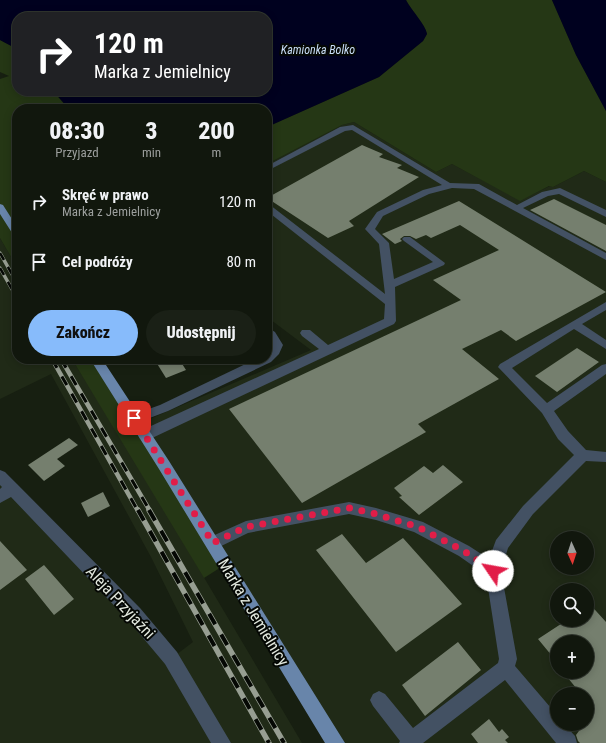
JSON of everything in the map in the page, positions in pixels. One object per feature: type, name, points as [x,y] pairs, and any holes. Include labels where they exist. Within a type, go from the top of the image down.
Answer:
[{"type":"main road","points":[[0,207],[12,226]]},
{"type":"main road","name":"Marka z Jemielnicy","points":[[99,364],[145,434],[336,743]]},
{"type":"street","points":[[272,158],[348,119]]},
{"type":"street","points":[[272,167],[343,130],[353,127],[449,186]]},
{"type":"street","points":[[145,434],[390,321],[390,286],[384,243],[370,229],[380,214],[426,192],[449,186],[476,186],[606,258]]},
{"type":"street","points":[[517,208],[545,194],[560,191],[606,214]]},
{"type":"street","points":[[272,211],[390,303]]},
{"type":"street","points":[[390,286],[440,263],[407,239]]},
{"type":"street","points":[[606,305],[504,367],[546,410],[563,435],[583,455],[606,457]]},
{"type":"street","points":[[574,324],[606,345]]},
{"type":"street","points":[[306,333],[327,350]]},
{"type":"street","points":[[272,335],[277,344],[277,349],[272,355]]},
{"type":"street","points":[[134,418],[164,408],[256,364]]},
{"type":"street","points":[[546,410],[606,368]]},
{"type":"street","points":[[379,700],[410,742],[506,668],[508,659],[493,571],[501,546],[528,510],[583,455]]},
{"type":"street","name":"Aleja Przyjaźni","points":[[0,476],[6,492],[134,614],[167,653],[222,743]]},
{"type":"street","points":[[213,543],[246,527],[349,508],[376,514],[418,527],[464,551],[493,571]]},
{"type":"street","points":[[506,668],[568,743]]},
{"type":"shaded area","points":[[354,122],[436,172],[452,164],[520,200],[550,186],[553,187],[584,171],[606,182],[606,743],[336,743],[138,424],[311,350],[272,321],[272,161],[342,125]]},
{"type":"shaded area","points":[[0,238],[12,258],[12,364],[75,364],[119,434],[302,743],[0,743],[0,476],[172,658],[193,642],[151,557],[51,374],[0,399]]},
{"type":"green space","points":[[406,0],[552,0],[576,55],[606,111],[606,182],[584,171],[553,187],[549,186],[520,201],[452,164],[436,172],[354,122],[342,125],[272,161],[272,125],[379,77],[423,41],[427,34]]},
{"type":"green space","points":[[0,40],[12,46],[12,96],[57,96],[65,104],[12,104],[12,258],[0,238],[0,79],[9,76],[0,72]]},
{"type":"green space","points":[[75,364],[99,364],[226,564],[204,578]]},
{"type":"water","name":"Kamionka Bolko","points":[[0,0],[406,0],[424,26],[427,34],[423,41],[379,77],[272,125],[272,104],[65,104],[57,96],[272,96],[272,12],[12,12],[12,46],[0,40]]},
{"type":"water","points":[[552,0],[606,0],[606,111],[576,55]]},
{"type":"building","points":[[362,145],[383,154],[379,157],[402,165],[397,168],[419,177],[349,221],[354,226],[328,238],[272,201],[272,195]]},
{"type":"building","points":[[554,199],[606,225],[606,251],[530,210]]},
{"type":"building","points":[[459,201],[606,292],[516,341],[501,330],[462,349],[499,379],[418,424],[426,432],[302,503],[229,409],[461,300],[433,280],[499,250],[460,225],[431,238],[426,235],[416,239],[410,236],[404,236],[400,239],[402,241],[395,244],[382,234]]},
{"type":"building","points":[[577,348],[599,362],[557,392],[535,376]]},
{"type":"building","points":[[157,364],[182,364],[186,370],[166,378]]},
{"type":"building","points":[[69,438],[78,445],[57,459],[65,466],[44,481],[28,465]]},
{"type":"building","points":[[443,465],[463,482],[419,515],[399,497],[402,496],[394,488],[424,466],[433,473]]},
{"type":"building","points":[[103,492],[110,506],[88,517],[81,503]]},
{"type":"building","points":[[342,534],[366,563],[403,538],[462,604],[396,652],[316,550]]},
{"type":"building","points":[[0,541],[27,570],[0,590]]},
{"type":"building","points":[[44,565],[74,599],[54,615],[25,579]]},
{"type":"building","points":[[594,609],[606,622],[606,743],[580,743],[578,741],[576,735],[579,731],[594,731],[594,687],[575,687],[569,679],[594,679],[594,635],[550,635],[550,654],[538,639],[556,627],[594,627]]},
{"type":"building","points":[[458,642],[481,670],[425,716],[402,685]]},
{"type":"building","points":[[489,719],[499,732],[502,729],[509,737],[505,740],[508,743],[478,743],[471,734]]},
{"type":"railway","points":[[0,253],[12,274]]},
{"type":"railway","points":[[0,268],[12,289]]},
{"type":"railway","points":[[55,364],[138,511]]},
{"type":"railway","points":[[64,364],[150,511]]},
{"type":"railway","points":[[138,510],[269,743]]},
{"type":"railway","points":[[149,510],[284,743]]},
{"type":"route","points":[[134,418],[213,543],[246,527],[349,508],[376,514],[418,527],[464,551],[493,571]]}]
